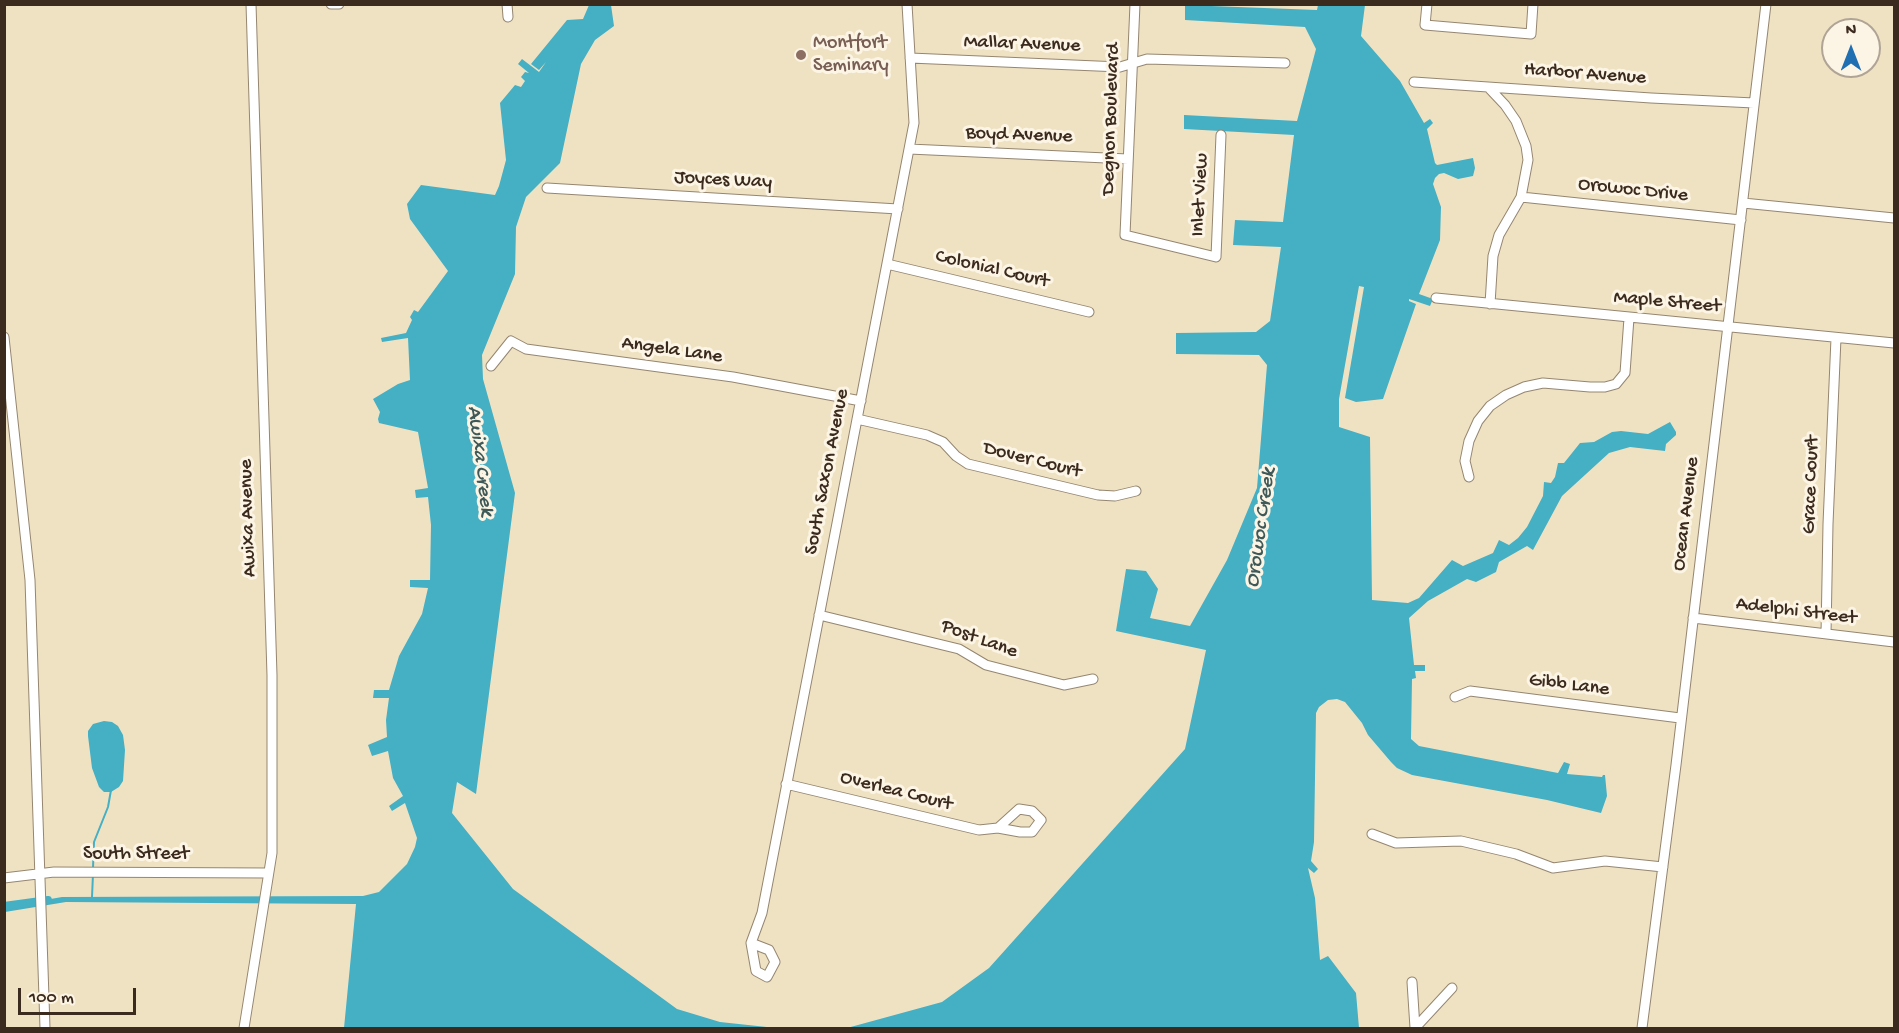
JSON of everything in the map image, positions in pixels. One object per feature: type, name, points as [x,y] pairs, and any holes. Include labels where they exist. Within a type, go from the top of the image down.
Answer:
[{"type":"street","name":"Awixa Avenue","points":[[244,1029],[272,853],[273,683],[251,4]]},
{"type":"street","points":[[331,4],[339,4]]},
{"type":"street","points":[[507,4],[508,17]]},
{"type":"street","name":"South Saxon Avenue","points":[[750,943],[762,914],[914,123],[907,4]]},
{"type":"street","name":"Degnon Boulevard","points":[[1125,235],[1135,4]]},
{"type":"street","points":[[1426,4],[1425,25],[1531,34],[1533,4]]},
{"type":"street","name":"Ocean Avenue","points":[[1642,1029],[1766,4]]},
{"type":"street","name":"Mallar Avenue","points":[[910,58],[1120,67],[1147,59],[1285,63]]},
{"type":"street","name":"Harbor Avenue","points":[[1414,82],[1754,103]]},
{"type":"street","points":[[1488,87],[1516,121],[1526,146],[1528,160],[1527,176],[1521,197],[1499,235],[1493,256],[1490,304]]},
{"type":"street","name":"Inlet View","points":[[1125,235],[1216,257],[1221,135]]},
{"type":"street","name":"Boyd Avenue","points":[[909,150],[1128,159]]},
{"type":"street","name":"Joyces Way","points":[[547,188],[898,209]]},
{"type":"street","name":"Orowoc Drive","points":[[1521,197],[1741,220]]},
{"type":"street","points":[[1743,203],[1894,218]]},
{"type":"street","name":"Colonial Court","points":[[887,264],[1089,312]]},
{"type":"street","name":"Maple Street","points":[[1436,298],[1894,343]]},
{"type":"street","points":[[1469,477],[1465,461],[1469,441],[1478,421],[1490,406],[1506,395],[1524,387],[1543,383],[1590,387],[1616,384],[1625,373],[1629,318]]},
{"type":"street","points":[[4,336],[30,580],[45,1029]]},
{"type":"street","name":"Grace Court","points":[[1826,634],[1836,338]]},
{"type":"street","name":"Angela Lane","points":[[492,366],[511,341],[526,349],[734,377],[861,401]]},
{"type":"street","name":"Dover Court","points":[[857,419],[927,435],[943,442],[956,456],[968,464],[1098,495],[1115,496],[1136,491]]},
{"type":"street","name":"Post Lane","points":[[819,615],[959,649],[986,665],[1064,685],[1093,679]]},
{"type":"street","name":"Adelphi Street","points":[[1693,618],[1894,642]]},
{"type":"street","name":"Gibb Lane","points":[[1455,697],[1470,691],[1680,718]]},
{"type":"street","name":"Overlea Court","points":[[786,784],[980,830],[998,828]]},
{"type":"street","points":[[1372,834],[1396,843],[1461,841],[1516,854],[1553,868],[1605,861],[1663,867]]},
{"type":"street","name":"South Street","points":[[4,878],[54,872],[268,873]]},
{"type":"street","points":[[1412,982],[1415,1028]]},
{"type":"street","points":[[1415,1028],[1452,988]]},
{"type":"water","name":"Awixa Creek","points":[[589,5],[611,5],[614,26],[595,40],[581,64],[560,163],[526,197],[516,227],[515,274],[482,355],[483,379],[515,493],[476,794],[457,782],[452,813],[513,889],[677,1009],[720,1022],[776,1028],[344,1028],[356,904],[66,902],[5,912],[5,907],[62,897],[363,896],[379,892],[407,864],[417,838],[405,803],[392,811],[389,806],[403,796],[393,778],[388,751],[372,756],[368,745],[387,737],[386,720],[389,698],[373,698],[374,690],[389,690],[399,656],[422,614],[428,588],[410,587],[410,580],[430,580],[431,525],[428,497],[416,498],[415,490],[428,488],[418,432],[379,423],[380,412],[373,399],[398,384],[410,380],[408,338],[382,342],[381,338],[406,333],[414,310],[418,312],[448,271],[410,219],[407,204],[421,185],[495,195],[506,160],[500,103],[515,85],[521,87],[525,81],[521,77],[525,72],[529,73],[518,64],[522,59],[539,72],[546,62],[539,70],[531,64],[567,20],[583,19]]},
{"type":"water","name":"Orowoc Creek","points":[[1185,5],[1317,10],[1318,5],[1365,5],[1361,36],[1400,81],[1424,123],[1430,119],[1433,123],[1427,129],[1435,163],[1437,165],[1473,158],[1475,168],[1473,176],[1458,179],[1444,173],[1435,178],[1433,184],[1441,207],[1440,240],[1419,294],[1433,299],[1430,306],[1409,299],[1416,304],[1383,399],[1356,402],[1345,398],[1364,287],[1359,286],[1339,399],[1339,427],[1370,437],[1372,600],[1408,603],[1419,598],[1452,560],[1463,566],[1493,553],[1499,540],[1509,545],[1527,527],[1543,496],[1544,482],[1551,483],[1558,463],[1564,463],[1580,443],[1594,442],[1612,432],[1648,434],[1670,422],[1676,432],[1676,435],[1666,444],[1665,451],[1630,447],[1609,453],[1562,496],[1533,550],[1527,546],[1499,562],[1496,572],[1476,582],[1467,579],[1428,601],[1409,618],[1414,665],[1425,665],[1425,671],[1415,671],[1416,678],[1412,679],[1411,739],[1419,746],[1558,773],[1564,762],[1570,764],[1567,774],[1602,777],[1605,775],[1607,796],[1601,813],[1547,800],[1412,775],[1397,768],[1391,762],[1368,735],[1362,723],[1345,702],[1337,699],[1328,700],[1319,707],[1316,713],[1314,842],[1311,861],[1318,869],[1314,873],[1308,868],[1315,898],[1320,960],[1328,956],[1356,993],[1359,1028],[847,1028],[942,1002],[989,968],[1185,749],[1206,650],[1116,631],[1126,569],[1146,571],[1158,589],[1150,618],[1190,626],[1227,560],[1257,488],[1267,365],[1259,355],[1176,354],[1176,333],[1256,332],[1270,321],[1281,247],[1233,245],[1235,220],[1283,222],[1294,135],[1184,129],[1184,115],[1297,121],[1316,49],[1305,27],[1185,20]]},
{"type":"water","points":[[104,721],[118,726],[123,735],[125,750],[123,781],[111,792],[104,792],[99,787],[92,768],[88,736],[88,731],[93,724]]},
{"type":"waterway","points":[[93,868],[94,842],[108,807],[111,790]]},
{"type":"waterway","points":[[92,897],[93,874]]},
{"type":"waterway","points":[[4,906],[48,900]]},
{"type":"place","name":"Montfort Seminary","points":[[801,55]]}]
